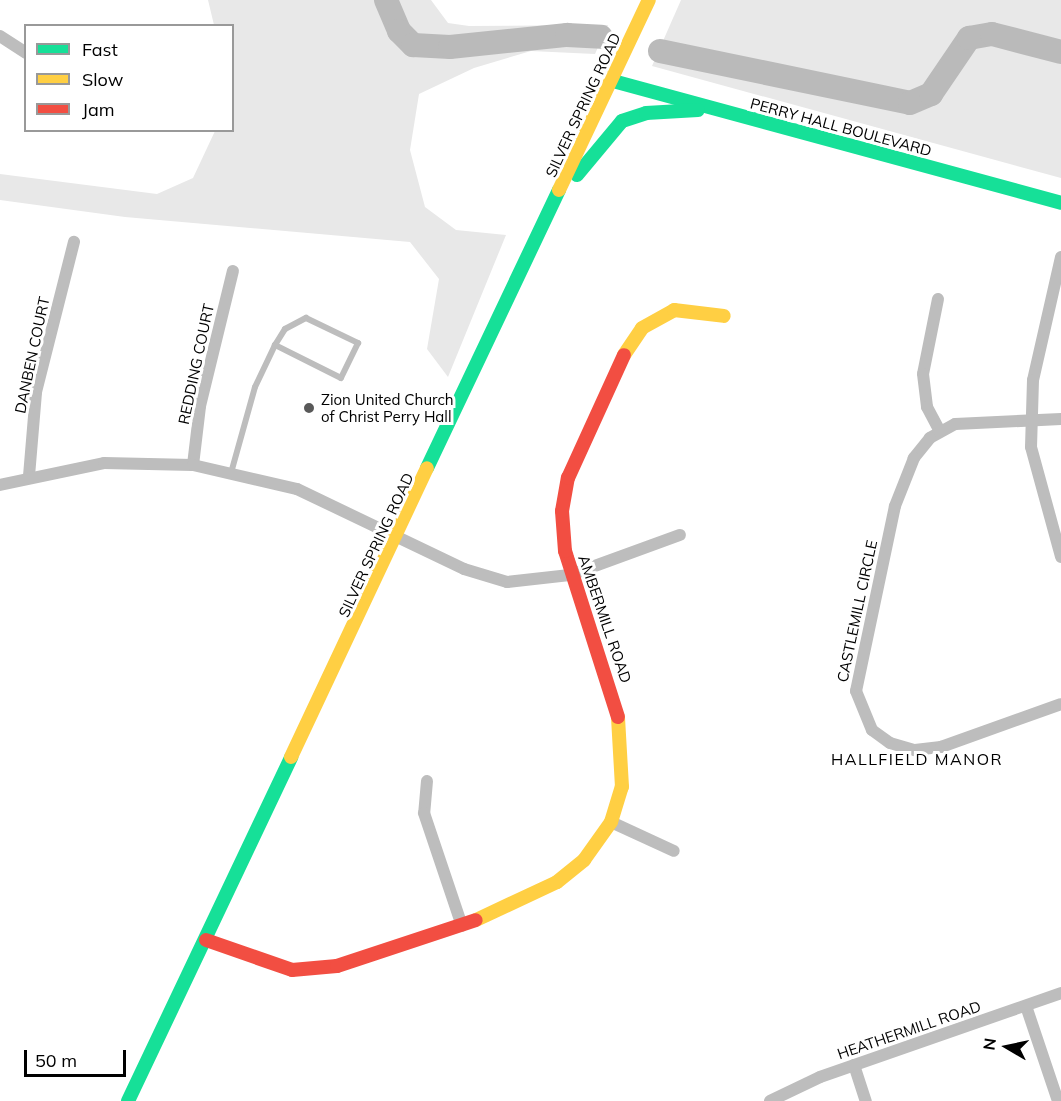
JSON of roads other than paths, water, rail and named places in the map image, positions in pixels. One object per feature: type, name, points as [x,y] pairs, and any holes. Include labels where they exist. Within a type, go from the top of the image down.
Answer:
[{"type":"main road","name":"SILVER SPRING ROAD","points":[[128,1101],[399,536],[649,0]]},
{"type":"main road","name":"PERRY HALL BOULEVARD","points":[[613,81],[1061,203]]},
{"type":"main road","points":[[558,199],[622,121],[646,113],[710,109]]},
{"type":"main road","name":"AMBERMILL ROAD","points":[[206,940],[270,964],[309,971],[379,956],[462,926],[526,900],[568,874],[610,822],[624,769],[622,727],[602,656],[570,575],[563,539],[565,490],[623,356],[642,328],[662,315],[686,309],[724,316]]},
{"type":"street","points":[[0,36],[24,52]]},
{"type":"street","name":"DANBEN COURT","points":[[29,476],[36,392],[74,242]]},
{"type":"street","points":[[1061,257],[1040,342],[1032,420],[1034,470],[1061,557]]},
{"type":"street","name":"REDDING COURT","points":[[194,465],[200,406],[233,271]]},
{"type":"street","points":[[938,299],[923,374],[927,407],[940,431]]},
{"type":"street","name":"CASTLEMILL CIRCLE","points":[[1061,419],[975,420],[940,431],[914,458],[900,487],[855,692],[864,720],[890,743],[926,749],[1061,704]]},
{"type":"street","points":[[0,485],[29,476],[122,462],[194,465],[297,489],[496,580],[570,575],[680,536]]},
{"type":"street","points":[[427,780],[423,813],[462,926]]},
{"type":"street","points":[[610,822],[674,851]]},
{"type":"street","name":"HEATHERMILL ROAD","points":[[770,1101],[854,1065],[1061,993]]},
{"type":"street","points":[[1026,1006],[1059,1101]]},
{"type":"street","points":[[854,1065],[866,1101]]},
{"type":"lane","points":[[231,473],[239,432],[275,345],[285,330],[306,318],[358,343],[341,378],[275,345]]},
{"type":"waterway","points":[[386,0],[399,31],[413,45],[450,47],[567,35],[601,37]]},
{"type":"waterway","points":[[660,51],[910,103],[931,94],[969,38],[992,34],[1061,52]]},
{"type":"place","name":"Zion United Church of Christ Perry Hall","points":[[309,408]]},
{"type":"district","name":"HALLFIELD MANOR","points":[[917,759]]}]
